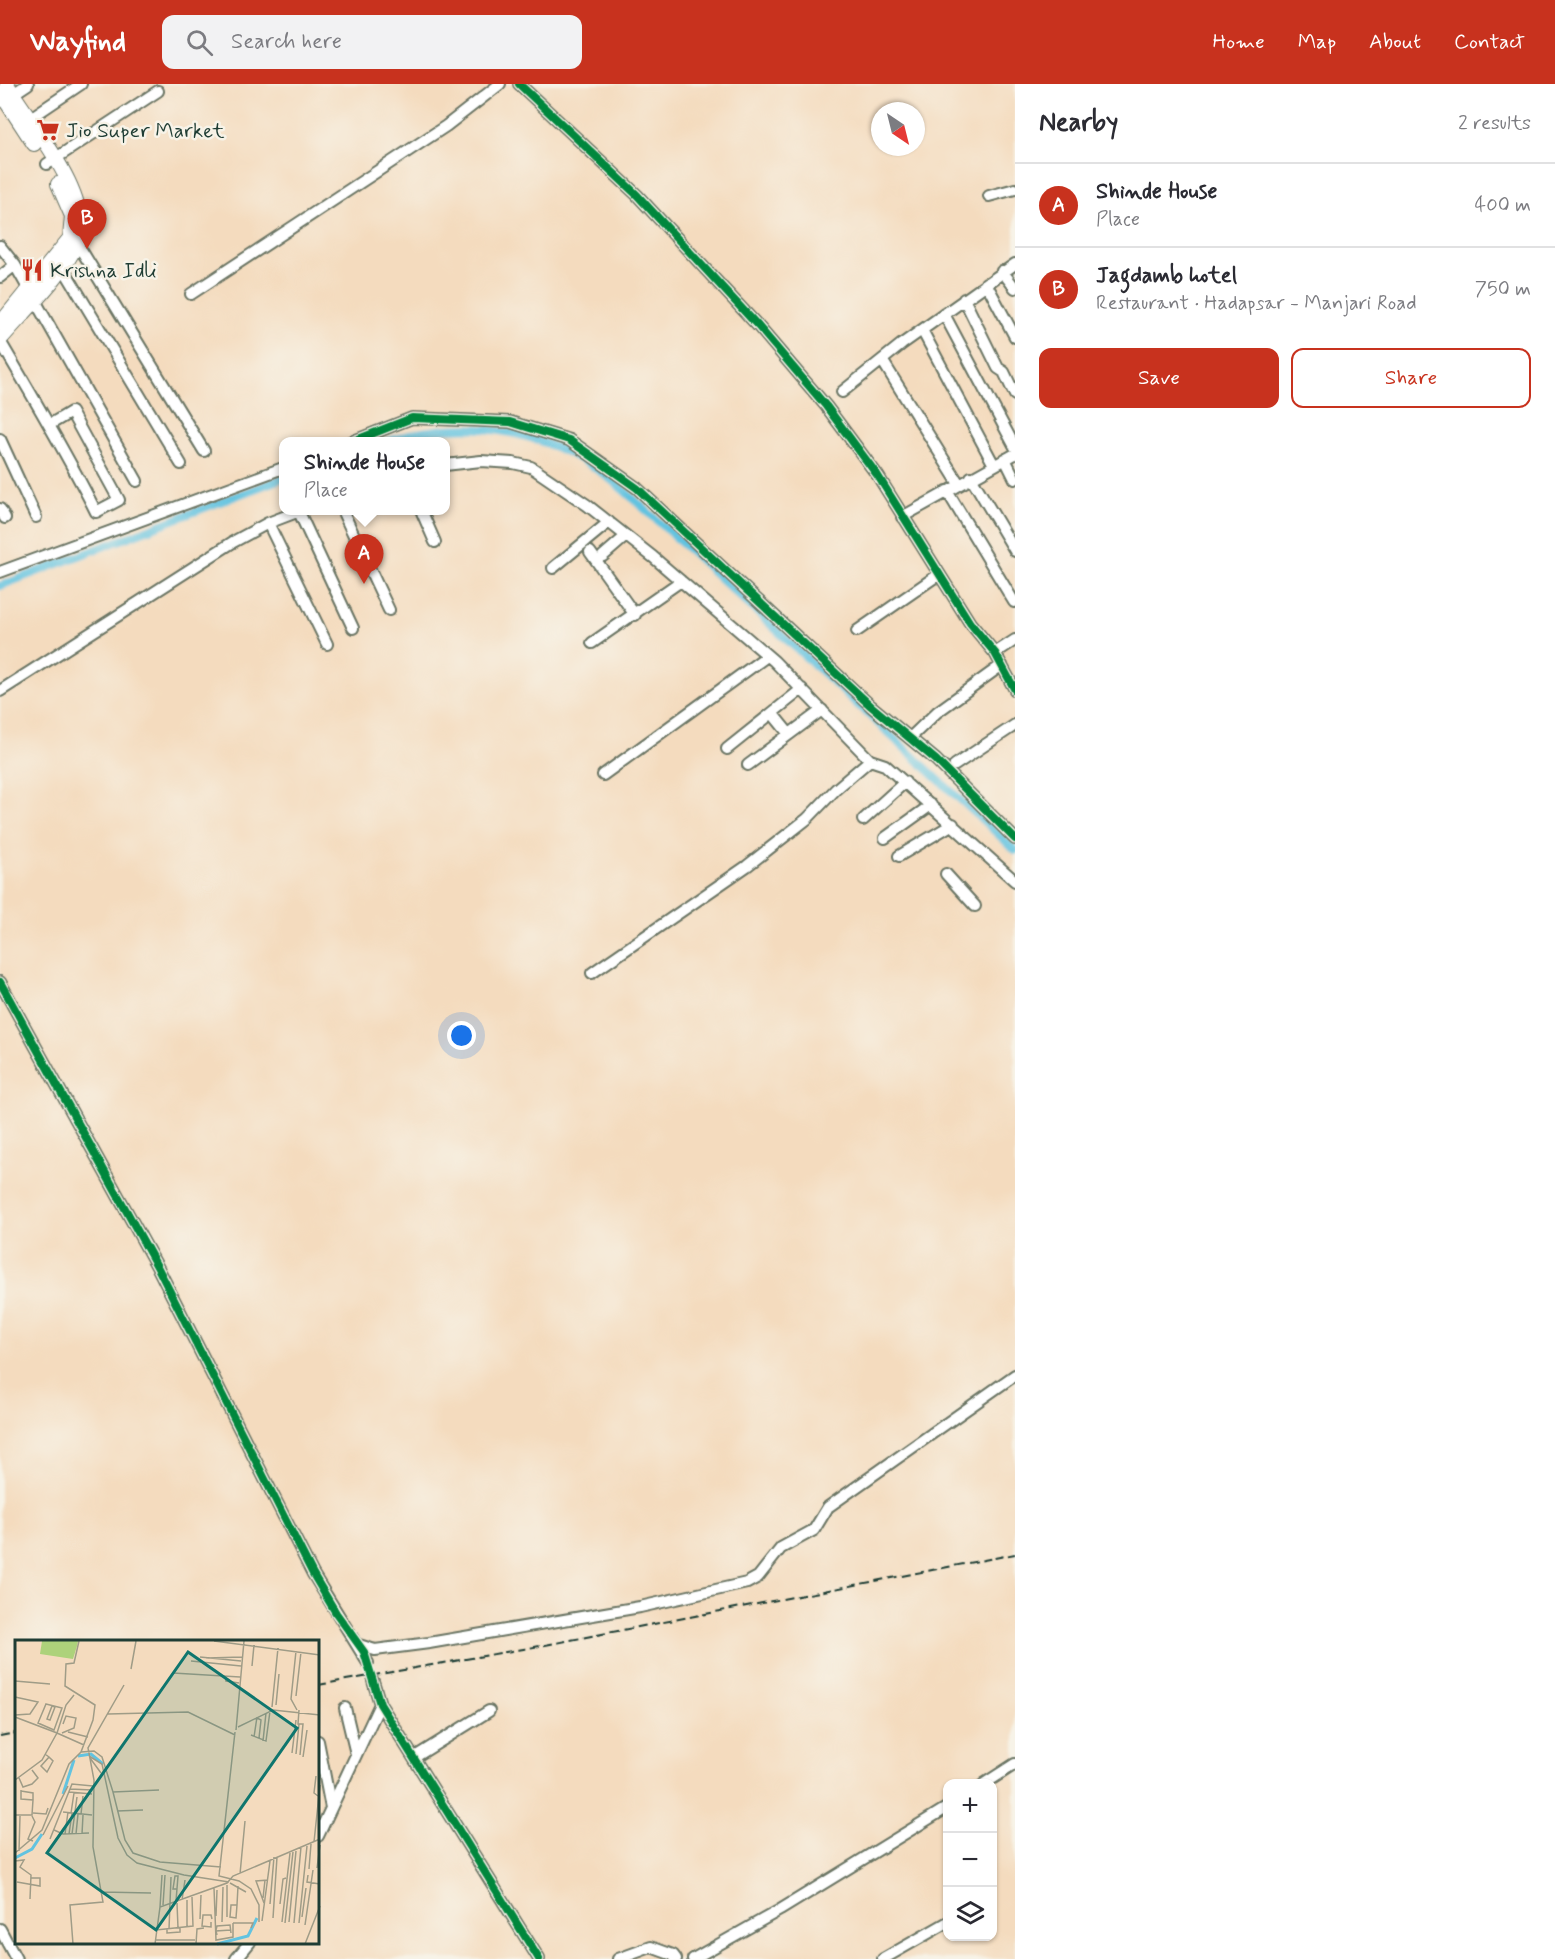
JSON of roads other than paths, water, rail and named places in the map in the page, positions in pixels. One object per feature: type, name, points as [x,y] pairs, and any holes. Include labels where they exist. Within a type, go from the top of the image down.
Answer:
[{"type":"main road","points":[[0,340],[63,250],[73,227],[69,205],[51,162],[29,119],[6,90]]},
{"type":"main road","points":[[0,324],[62,266],[77,243],[81,225],[80,210],[6,90]]},
{"type":"street","points":[[6,90],[28,84]]},
{"type":"street","points":[[29,119],[81,84]]},
{"type":"street","points":[[191,294],[446,126],[500,84]]},
{"type":"street","points":[[519,84],[637,195],[758,326],[854,440],[970,623],[1012,675],[1015,690]]},
{"type":"street","points":[[51,162],[158,91]]},
{"type":"street","points":[[989,196],[1015,189]]},
{"type":"street","points":[[77,243],[204,451]]},
{"type":"street","points":[[1,250],[15,265],[137,481]]},
{"type":"street","points":[[842,392],[922,330],[1002,271],[1015,264]]},
{"type":"street","points":[[0,277],[15,265]]},
{"type":"street","points":[[62,266],[181,464]]},
{"type":"street","points":[[1002,271],[1015,288]]},
{"type":"street","points":[[986,283],[1015,337]]},
{"type":"street","points":[[964,299],[998,368],[1004,372],[1015,395]]},
{"type":"street","points":[[944,314],[1015,447]]},
{"type":"street","points":[[922,330],[994,465]]},
{"type":"street","points":[[0,340],[96,512],[119,500],[71,412],[49,425]]},
{"type":"street","points":[[882,360],[959,484]]},
{"type":"street","points":[[362,437],[412,418],[510,422],[569,440],[637,488],[754,600],[936,760],[1015,839]]},
{"type":"street","points":[[0,439],[36,517]]},
{"type":"street","points":[[902,517],[1010,457],[1015,479]]},
{"type":"street","points":[[450,464],[481,461],[513,463],[531,467],[609,522],[768,656],[870,760],[885,765],[1015,881]]},
{"type":"street","points":[[0,572],[279,469]]},
{"type":"street","points":[[971,477],[1015,551]]},
{"type":"street","points":[[947,492],[1014,602]]},
{"type":"street","points":[[0,692],[233,542],[268,523],[290,515]]},
{"type":"street","points":[[303,515],[353,628]]},
{"type":"street","points":[[344,515],[389,610]]},
{"type":"street","points":[[423,515],[435,542]]},
{"type":"street","points":[[553,568],[609,522]]},
{"type":"street","points":[[268,523],[327,644]]},
{"type":"street","points":[[603,556],[626,536]]},
{"type":"street","points":[[590,552],[635,615]]},
{"type":"street","points":[[857,631],[938,575]]},
{"type":"street","points":[[592,643],[681,581]]},
{"type":"street","points":[[995,653],[1015,640]]},
{"type":"street","points":[[603,776],[768,656]]},
{"type":"street","points":[[910,738],[937,712],[1002,665]]},
{"type":"street","points":[[727,749],[802,689]]},
{"type":"street","points":[[748,765],[822,710]]},
{"type":"street","points":[[772,713],[789,734]]},
{"type":"street","points":[[955,765],[1015,725]]},
{"type":"street","points":[[592,973],[747,866],[807,819],[836,789],[870,760]]},
{"type":"street","points":[[863,820],[905,782]]},
{"type":"street","points":[[885,838],[931,805]]},
{"type":"street","points":[[899,856],[953,824]]},
{"type":"street","points":[[946,874],[975,906]]},
{"type":"street","points":[[0,982],[159,1270],[313,1574],[359,1645],[368,1663]]},
{"type":"street","points":[[359,1645],[375,1650],[429,1643],[640,1607],[755,1580],[781,1548],[814,1530],[824,1519],[828,1507],[1015,1375]]},
{"type":"street","points":[[373,1681],[380,1704],[540,1959]]},
{"type":"street","points":[[320,1832],[380,1704]]},
{"type":"street","points":[[345,1708],[356,1754]]},
{"type":"street","points":[[415,1757],[489,1711]]},
{"type":"street","points":[[320,1751],[331,1808]]},
{"type":"street","points":[[992,1779],[1015,1764]]},
{"type":"street","points":[[693,1959],[780,1910],[943,1810]]},
{"type":"street","points":[[883,1959],[943,1925]]},
{"type":"street","points":[[0,1929],[16,1959]]},
{"type":"street","points":[[618,1959],[651,1947],[673,1955],[676,1959]]},
{"type":"waterway","points":[[402,437],[440,430],[467,428],[493,430],[545,443],[595,468],[616,483],[648,512],[1015,850]]},
{"type":"waterway","points":[[0,586],[279,480]]},
{"type":"tunnel","points":[[368,1663],[373,1681]]},
{"type":"railway","points":[[320,1685],[540,1646],[1015,1554]]},
{"type":"railway","points":[[0,1736],[15,1733]]},
{"type":"place","name":"Jio Super Market","points":[[48,130]]},
{"type":"place","name":"Jagdamb hotel","points":[[87,249]]},
{"type":"place","name":"Krishna Idli","points":[[32,270]]},
{"type":"place","name":"Shinde House","points":[[364,584]]}]
